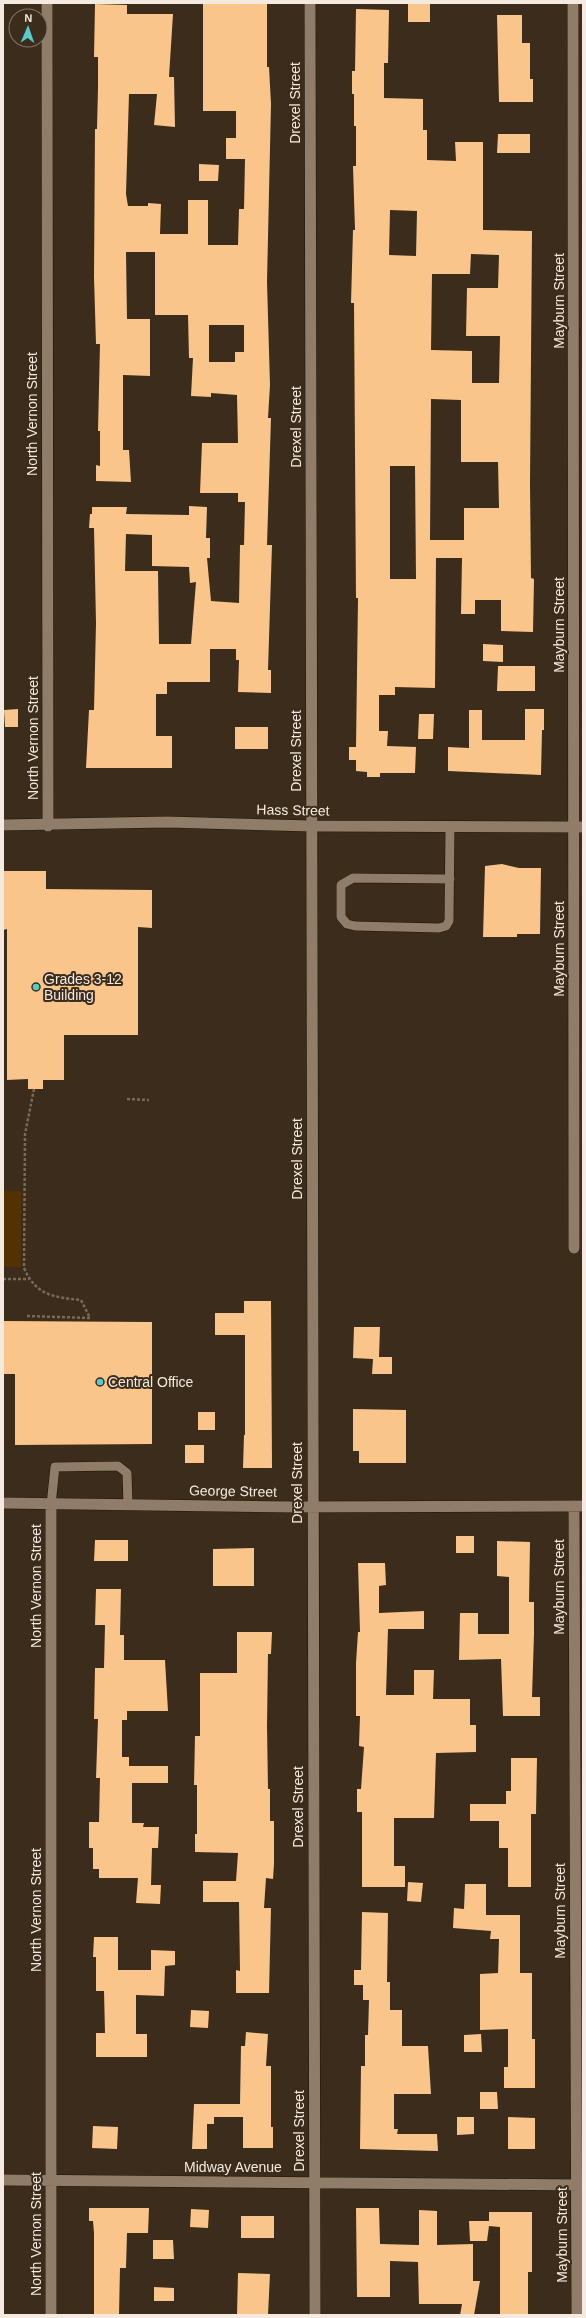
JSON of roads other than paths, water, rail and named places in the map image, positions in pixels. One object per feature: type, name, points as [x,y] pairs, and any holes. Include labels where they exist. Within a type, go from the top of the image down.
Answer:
[{"type":"street","name":"North Vernon Street","points":[[47,3],[48,826]]},
{"type":"street","name":"Drexel Street","points":[[310,3],[312,1507],[315,2315]]},
{"type":"street","name":"Mayburn Street","points":[[573,3],[579,827],[574,1248]]},
{"type":"street","name":"Hass Street","points":[[3,825],[48,826],[167,822],[312,826],[579,827]]},
{"type":"street","name":"George Street","points":[[3,1503],[51,1505],[312,1507],[578,1506]]},
{"type":"street","name":"North Vernon Street","points":[[51,1505],[51,2315]]},
{"type":"street","name":"Mayburn Street","points":[[577,2315],[580,2185],[578,1506]]},
{"type":"street","name":"Midway Avenue","points":[[3,2180],[580,2185]]},
{"type":"lane","points":[[450,826],[450,879],[448,921],[446,926],[439,928],[355,926],[347,924],[340,917],[340,885],[352,878],[450,879]]},
{"type":"lane","points":[[51,1505],[55,1467],[118,1466],[127,1473],[128,1505]]},
{"type":"place","name":"Grades 3-12 Building","points":[[36,987]]},
{"type":"place","name":"Central Office","points":[[100,1382]]}]
